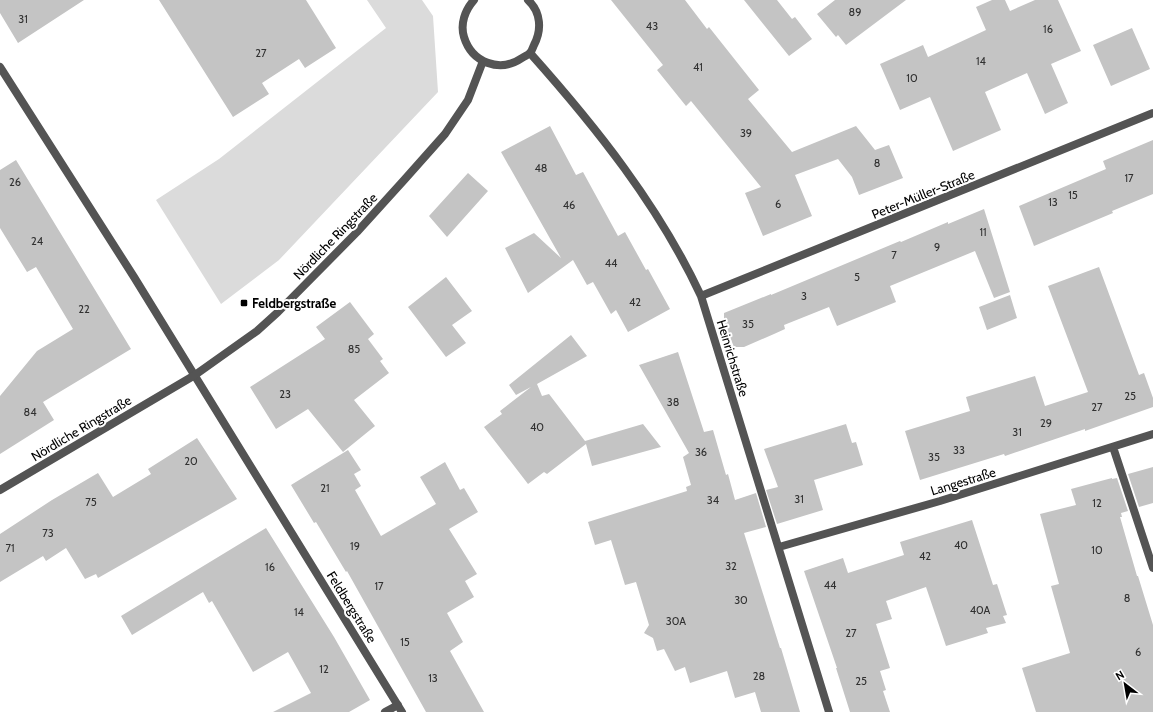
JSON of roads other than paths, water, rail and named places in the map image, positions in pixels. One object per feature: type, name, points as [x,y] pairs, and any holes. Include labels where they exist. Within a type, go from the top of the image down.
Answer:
[{"type":"street","points":[[474,0],[469,6],[464,19],[464,34],[467,46],[483,61],[495,65],[514,64],[530,53],[539,36],[540,22],[533,2]]},
{"type":"street","name":"Heinrichstraße","points":[[530,53],[560,86],[637,185],[665,228],[690,272],[701,296],[829,712]]},
{"type":"street","name":"Nördliche Ringstraße","points":[[0,490],[195,375],[257,331],[322,269],[406,179],[445,134],[468,100],[483,61]]},
{"type":"street","name":"Feldbergstraße","points":[[0,67],[195,375],[400,708]]},
{"type":"street","name":"Peter-Müller-Straße","points":[[701,296],[1153,113]]},
{"type":"street","name":"Langestraße","points":[[779,547],[940,500],[1153,434]]},
{"type":"street","points":[[1113,447],[1153,568]]},
{"type":"street","points":[[385,712],[400,708]]},
{"type":"place","name":"Feldbergstraße","points":[[244,303]]}]
